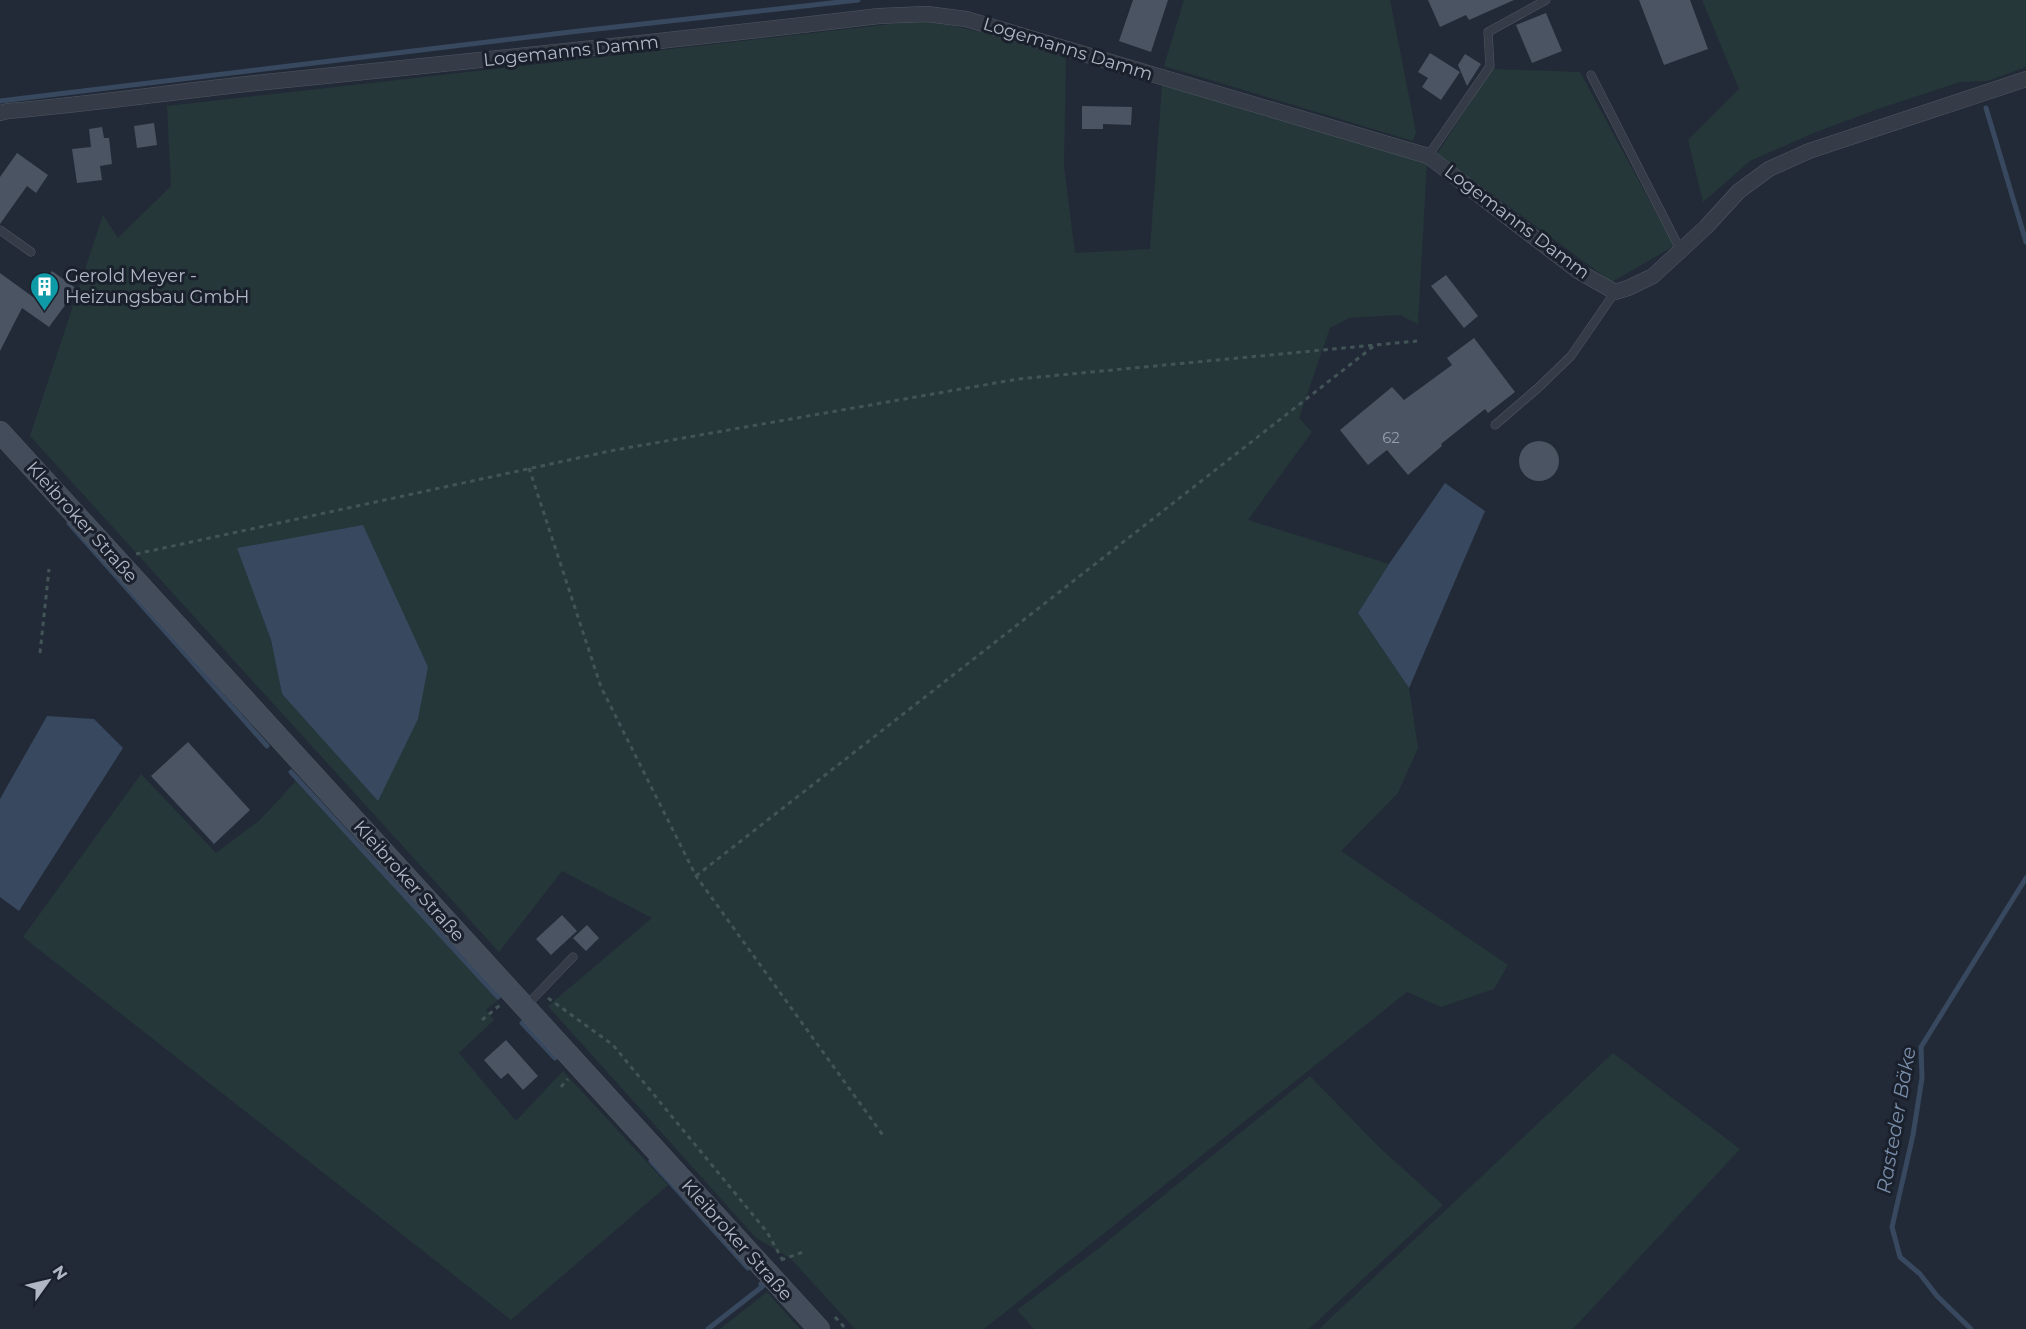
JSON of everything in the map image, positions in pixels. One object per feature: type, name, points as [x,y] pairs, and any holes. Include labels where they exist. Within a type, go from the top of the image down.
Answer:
[{"type":"street","name":"Logemanns Damm","points":[[0,113],[228,86],[578,51],[879,16],[927,14],[966,19],[1428,156],[1578,271],[1615,292]]},
{"type":"street","points":[[1615,292],[1653,276],[1681,251],[1739,191],[1769,170],[1809,152],[2026,79]]},
{"type":"street","name":"Kleibroker Straße","points":[[0,432],[819,1329]]},
{"type":"lane","points":[[1428,156],[1490,66],[1488,32],[1546,0]]},
{"type":"lane","points":[[1591,75],[1681,251]]},
{"type":"lane","points":[[0,230],[31,252]]},
{"type":"lane","points":[[1496,425],[1571,356],[1615,292]]},
{"type":"lane","points":[[525,1007],[573,957]]},
{"type":"path","points":[[126,556],[615,450],[1018,380],[1417,341]]},
{"type":"path","points":[[696,876],[1375,345]]},
{"type":"path","points":[[529,468],[601,687],[696,876],[885,1138]]},
{"type":"path","points":[[40,653],[49,569]]},
{"type":"path","points":[[782,1259],[802,1252]]},
{"type":"shaded area","points":[[1184,0],[1390,0],[1416,132],[1413,141],[1164,66]]},
{"type":"shaded area","points":[[1702,0],[2026,0],[2026,67],[1987,81],[1960,82],[1816,132],[1750,161],[1703,202],[1688,140],[1739,89]]},
{"type":"shaded area","points":[[927,20],[989,34],[1066,58],[1064,167],[1075,253],[1150,249],[1162,85],[1427,161],[1418,324],[1400,315],[1349,318],[1330,328],[1299,418],[1312,432],[1248,520],[1389,564],[1358,613],[1409,688],[1418,748],[1398,793],[1341,851],[1508,965],[1494,989],[1441,1007],[1407,992],[984,1329],[855,1329],[791,1259],[756,1238],[548,1006],[652,918],[562,871],[499,952],[30,436],[103,215],[118,238],[171,186],[167,106]],"holes":[[[238,547],[378,800],[282,694],[271,640]]]},
{"type":"shaded area","points":[[1492,69],[1580,72],[1674,246],[1612,282],[1437,154]]},
{"type":"shaded area","points":[[141,774],[216,853],[260,820],[296,781],[498,1000],[486,1010],[494,1020],[459,1053],[516,1121],[563,1071],[668,1185],[511,1320],[23,937]]},
{"type":"shaded area","points":[[1613,1053],[1740,1149],[1573,1329],[1319,1329]]},
{"type":"shaded area","points":[[1310,1076],[1379,1147],[1443,1205],[1309,1329],[1034,1329],[1017,1310],[1098,1249]]},
{"type":"shaded area","points":[[767,1292],[800,1329],[720,1329]]},
{"type":"water","points":[[1445,483],[1485,511],[1409,688],[1358,613]]},
{"type":"water","points":[[363,525],[428,667],[418,719],[378,801],[282,694],[271,640],[237,548]]},
{"type":"water","points":[[47,716],[94,719],[123,748],[19,911],[0,897],[0,799]]},
{"type":"building","points":[[1133,0],[1168,0],[1151,52],[1119,41]]},
{"type":"building","points":[[1428,0],[1514,0],[1469,20],[1466,15],[1440,27]]},
{"type":"building","points":[[1639,0],[1690,0],[1708,49],[1664,65]]},
{"type":"building","points":[[1546,13],[1562,51],[1532,63],[1516,25]]},
{"type":"building","points":[[1430,53],[1460,72],[1441,100],[1422,87],[1428,78],[1418,72]]},
{"type":"building","points":[[1465,54],[1481,64],[1467,86],[1458,65]]},
{"type":"building","points":[[1082,106],[1132,107],[1131,125],[1103,124],[1103,129],[1082,129]]},
{"type":"building","points":[[154,123],[157,145],[137,148],[134,126]]},
{"type":"building","points":[[102,127],[104,138],[109,138],[112,164],[100,166],[102,180],[77,183],[72,149],[91,147],[89,129]]},
{"type":"building","points":[[17,153],[48,175],[36,193],[27,186],[0,224],[0,177]]},
{"type":"building","name":"Gerold Meyer - Heizungsbau GmbH","points":[[52,271],[77,289],[49,327],[22,308],[0,351],[0,273],[33,297]]},
{"type":"building","points":[[1446,275],[1478,316],[1464,328],[1431,286]]},
{"type":"building","points":[[1474,338],[1515,392],[1488,413],[1485,409],[1441,444],[1442,446],[1408,475],[1387,450],[1368,465],[1340,430],[1392,387],[1404,400],[1452,365],[1447,358]]},
{"type":"building","points":[[1539,441],[1547,442],[1553,447],[1558,453],[1558,469],[1553,475],[1547,480],[1539,481],[1531,480],[1525,475],[1520,469],[1519,461],[1520,453],[1525,447],[1531,442]]},
{"type":"building","points":[[188,742],[250,810],[214,844],[151,776]]},
{"type":"building","points":[[562,915],[577,931],[551,955],[536,939]]},
{"type":"building","points":[[587,925],[599,938],[586,951],[573,938]]},
{"type":"building","points":[[506,1040],[538,1076],[523,1090],[508,1073],[501,1079],[484,1060]]},
{"type":"waterway","points":[[0,101],[579,31],[858,0]]},
{"type":"waterway","name":"Rasteder Bäke","points":[[1986,108],[2026,242]]},
{"type":"waterway","points":[[69,523],[267,746]]},
{"type":"waterway","points":[[291,772],[498,997]]},
{"type":"waterway","name":"Rasteder Bäke","points":[[1971,1329],[1937,1296],[1920,1274],[1900,1257],[1892,1227],[1913,1135],[1922,1078],[1921,1047],[2026,878]]},
{"type":"waterway","points":[[522,1023],[555,1058]]},
{"type":"waterway","points":[[651,1161],[748,1268]]},
{"type":"waterway","points":[[708,1329],[763,1286],[761,1284]]},
{"type":"place","name":"Gerold Meyer - Heizungsbau GmbH","points":[[44,312]]}]
